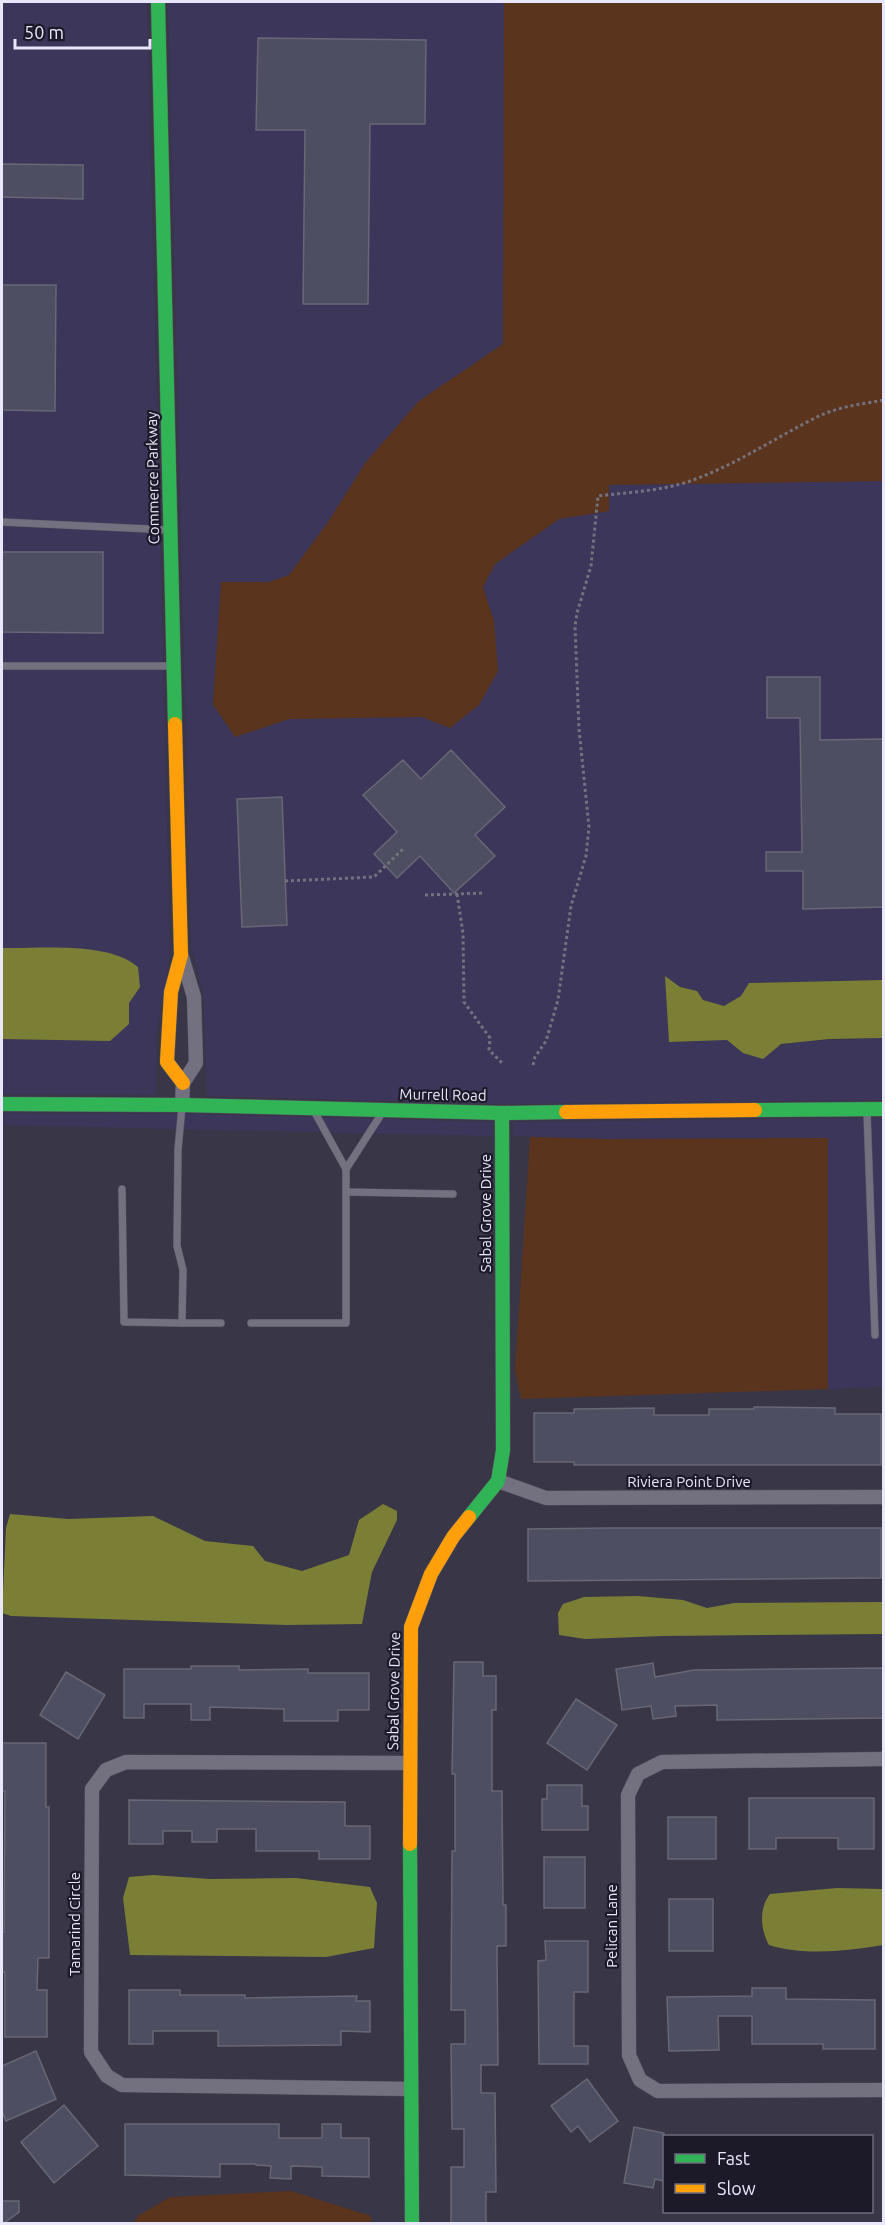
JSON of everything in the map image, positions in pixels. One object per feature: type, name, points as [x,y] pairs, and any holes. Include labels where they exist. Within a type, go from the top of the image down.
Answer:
[{"type":"street","name":"Commerce Parkway","points":[[158,2],[181,955],[194,997],[196,1063],[183,1083],[182,1105]]},
{"type":"street","name":"Commerce Parkway","points":[[181,955],[171,992],[167,1062],[183,1083]]},
{"type":"street","name":"Murrell Road","points":[[2,1104],[182,1105],[502,1113],[884,1109]]},
{"type":"street","name":"Sabal Grove Drive","points":[[412,2223],[411,1627],[430,1574],[453,1536],[498,1481],[503,1450],[502,1113]]},
{"type":"street","name":"Riviera Point Drive","points":[[498,1481],[546,1498],[884,1497]]},
{"type":"street","name":"Pelican Lane","points":[[884,1759],[662,1762],[638,1774],[628,1796],[629,2055],[640,2080],[658,2091],[884,2090]]},
{"type":"street","name":"Tamarind Circle","points":[[410,1763],[126,1762],[106,1770],[92,1789],[91,2052],[107,2076],[122,2085],[411,2089]]},
{"type":"lane","points":[[2,522],[171,530]]},
{"type":"lane","points":[[2,666],[174,666]]},
{"type":"lane","points":[[182,1105],[178,1149],[177,1246],[183,1270],[182,1323]]},
{"type":"lane","points":[[251,1323],[346,1323],[346,1170],[313,1108]]},
{"type":"lane","points":[[867,1109],[875,1335]]},
{"type":"lane","points":[[346,1170],[384,1111]]},
{"type":"lane","points":[[122,1189],[124,1323],[221,1323]]},
{"type":"lane","points":[[346,1192],[453,1194]]},
{"type":"path","points":[[533,1065],[535,1057],[546,1041],[558,1000],[571,906],[589,840],[579,729],[575,626],[591,566],[598,496],[673,487],[744,457],[817,417],[832,411],[884,400]]},
{"type":"path","points":[[285,881],[374,877],[404,848]]},
{"type":"path","points":[[425,895],[485,893]]},
{"type":"path","points":[[457,894],[463,933],[464,1002],[490,1038],[489,1050],[502,1064]]},
{"type":"shaded area","points":[[2,2],[147,2],[170,947],[156,1034],[156,1095],[2,1094],[2,1039],[110,1041],[129,1024],[129,1003],[79,949],[2,948]]},
{"type":"shaded area","points":[[168,2],[504,2],[503,344],[419,401],[366,462],[328,522],[289,575],[269,582],[221,582],[213,705],[235,737],[289,719],[422,717],[450,728],[494,621],[483,587],[495,564],[560,519],[609,511],[609,485],[883,481],[883,980],[749,983],[741,996],[724,1006],[703,1000],[697,991],[680,987],[665,976],[669,1042],[727,1040],[743,1053],[806,1041],[883,1038],[883,1100],[502,1104],[207,1096],[203,992],[191,947]]},
{"type":"shaded area","points":[[504,2],[883,2],[883,481],[609,485],[609,511],[559,519],[495,564],[483,587],[494,621],[498,671],[479,705],[450,728],[422,717],[289,719],[235,737],[213,704],[221,582],[269,582],[289,575],[328,522],[366,462],[419,401],[503,344]]},
{"type":"shaded area","points":[[2,948],[73,948],[109,953],[125,959],[138,967],[140,987],[129,1003],[129,1024],[110,1041],[2,1039]]},
{"type":"shaded area","points":[[665,976],[680,987],[697,991],[703,1000],[724,1006],[741,996],[749,983],[883,980],[883,1038],[829,1039],[781,1044],[763,1059],[743,1053],[727,1040],[669,1042]]},
{"type":"shaded area","points":[[2,1113],[196,1114],[492,1122],[492,1136],[2,1125]]},
{"type":"shaded area","points":[[883,1118],[883,1387],[828,1389],[828,1138],[607,1139],[513,1136],[513,1122]]},
{"type":"shaded area","points":[[530,1137],[828,1138],[828,1389],[521,1399],[515,1371]]},
{"type":"shaded area","points":[[383,1504],[397,1511],[397,1520],[372,1572],[362,1624],[287,1625],[11,1616],[2,1613],[6,1528],[10,1514],[68,1519],[153,1516],[205,1541],[253,1546],[265,1561],[302,1571],[349,1555],[359,1520]]},
{"type":"shaded area","points":[[638,1596],[683,1600],[707,1608],[734,1603],[883,1602],[883,1634],[585,1639],[559,1635],[558,1613],[563,1604],[584,1597]]},
{"type":"shaded area","points":[[153,1875],[210,1879],[296,1878],[370,1887],[377,1903],[374,1948],[326,1957],[130,1955],[123,1898],[129,1877]]},
{"type":"shaded area","points":[[837,1888],[883,1889],[883,1945],[841,1951],[811,1951],[769,1945],[764,1932],[762,1912],[770,1894]]},
{"type":"shaded area","points":[[291,2191],[371,2216],[371,2223],[134,2223],[138,2216],[170,2197]]},
{"type":"building","points":[[258,38],[426,40],[425,124],[370,124],[368,304],[303,304],[305,130],[256,130]]},
{"type":"building","points":[[2,164],[83,165],[83,199],[2,197]]},
{"type":"building","points":[[2,285],[56,285],[55,411],[2,410]]},
{"type":"building","points":[[2,552],[103,552],[103,633],[2,632]]},
{"type":"building","points":[[767,677],[820,677],[820,740],[884,739],[884,907],[803,909],[803,871],[766,871],[766,852],[802,852],[800,718],[767,718]]},
{"type":"building","points":[[451,750],[505,807],[475,835],[495,856],[454,893],[420,856],[397,878],[374,854],[397,832],[363,795],[403,760],[421,779]]},
{"type":"building","points":[[282,797],[287,925],[242,927],[237,799]]},
{"type":"building","points":[[754,1407],[835,1408],[835,1414],[881,1414],[881,1465],[574,1465],[574,1462],[534,1462],[534,1413],[574,1413],[574,1409],[654,1408],[654,1415],[709,1415],[709,1409],[754,1409]]},
{"type":"building","points":[[881,1528],[881,1578],[528,1581],[528,1529]]},
{"type":"building","points":[[454,1662],[483,1662],[483,1676],[496,1676],[496,1710],[492,1710],[492,1791],[502,1791],[503,1905],[506,1905],[506,1946],[497,1946],[498,2065],[481,2065],[481,2093],[495,2093],[496,2192],[486,2192],[486,2223],[451,2223],[451,2167],[464,2167],[464,2129],[452,2129],[451,2044],[465,2044],[465,2010],[451,2010],[452,1851],[455,1851],[455,1774],[452,1774]]},
{"type":"building","points":[[653,1663],[655,1677],[694,1670],[884,1668],[884,1718],[717,1720],[717,1705],[675,1706],[676,1716],[653,1719],[651,1706],[622,1710],[616,1669]]},
{"type":"building","points":[[191,1666],[239,1666],[239,1670],[308,1669],[308,1673],[369,1673],[369,1710],[338,1710],[338,1721],[284,1721],[284,1709],[210,1707],[210,1720],[191,1720],[191,1704],[144,1704],[144,1718],[124,1718],[124,1669],[191,1669]]},
{"type":"building","points":[[66,1672],[105,1695],[78,1739],[40,1715]]},
{"type":"building","points":[[576,1699],[617,1725],[587,1770],[547,1743]]},
{"type":"building","points":[[2,1743],[46,1743],[46,1807],[49,1807],[49,1958],[38,1958],[37,1990],[47,1990],[47,2037],[5,2037],[5,1972],[2,1972],[2,1932],[4,1932],[5,1791],[2,1791]]},
{"type":"building","points":[[547,1785],[582,1785],[582,1806],[588,1806],[588,1830],[542,1830],[542,1799],[547,1799]]},
{"type":"building","points":[[749,1798],[874,1798],[874,1849],[838,1849],[838,1838],[776,1838],[776,1849],[749,1849]]},
{"type":"building","points":[[129,1800],[345,1802],[345,1826],[370,1826],[370,1859],[319,1859],[319,1851],[256,1851],[256,1829],[217,1829],[217,1842],[192,1842],[192,1831],[163,1831],[163,1844],[129,1844]]},
{"type":"building","points":[[668,1817],[716,1817],[716,1859],[668,1859]]},
{"type":"building","points":[[544,1857],[585,1857],[585,1908],[544,1908]]},
{"type":"building","points":[[669,1899],[713,1899],[713,1951],[669,1951]]},
{"type":"building","points":[[545,1941],[588,1941],[588,1992],[574,1992],[574,2046],[588,2046],[588,2064],[539,2064],[538,1961],[546,1960]]},
{"type":"building","points":[[752,1988],[786,1988],[786,1999],[875,2000],[875,2049],[823,2049],[823,2044],[752,2044],[752,2016],[718,2016],[719,2050],[669,2051],[667,1997],[752,1996]]},
{"type":"building","points":[[129,1990],[180,1990],[180,1995],[245,1995],[245,1998],[357,1996],[356,2001],[370,2001],[370,2032],[341,2031],[341,2045],[218,2046],[218,2031],[153,2031],[153,2044],[129,2044]]},
{"type":"building","points":[[36,2051],[56,2099],[6,2121],[2,2111],[2,2066]]},
{"type":"building","points":[[587,2079],[618,2121],[590,2142],[578,2126],[571,2132],[551,2106]]},
{"type":"building","points":[[64,2105],[98,2146],[54,2183],[21,2142]]},
{"type":"building","points":[[125,2124],[279,2124],[279,2138],[322,2138],[322,2124],[341,2124],[341,2138],[369,2138],[369,2177],[322,2176],[322,2167],[291,2166],[291,2179],[270,2178],[271,2166],[256,2164],[220,2164],[220,2177],[125,2175]]},
{"type":"building","points":[[634,2127],[664,2133],[663,2181],[655,2179],[653,2188],[624,2183]]},
{"type":"building","points":[[2,2201],[19,2201],[19,2212],[4,2223],[2,2223]]},
{"type":"traffic: fast","points":[[158,2],[175,724]]},
{"type":"traffic: fast","points":[[2,1104],[182,1105],[502,1113],[566,1112]]},
{"type":"traffic: fast","points":[[755,1110],[884,1109]]},
{"type":"traffic: fast","points":[[469,1517],[498,1481],[503,1450],[502,1113]]},
{"type":"traffic: fast","points":[[410,1844],[412,2224]]},
{"type":"traffic: slow","points":[[175,724],[181,955],[171,992],[167,1062],[183,1083]]},
{"type":"traffic: slow","points":[[566,1112],[755,1110]]},
{"type":"traffic: slow","points":[[410,1844],[411,1627],[431,1574],[453,1537],[469,1517]]}]
